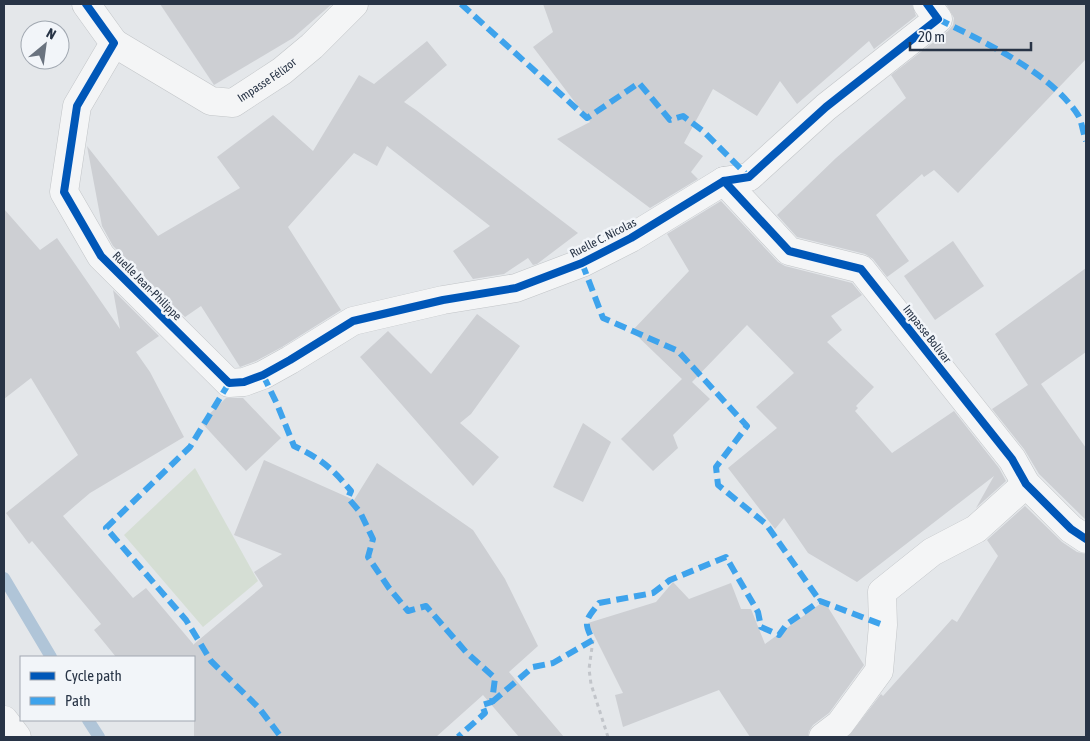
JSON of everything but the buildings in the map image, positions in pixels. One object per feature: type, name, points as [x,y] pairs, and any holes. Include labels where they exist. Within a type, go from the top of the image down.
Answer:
[{"type":"street","points":[[86,4],[114,43]]},
{"type":"street","name":"Impasse Félizor","points":[[114,43],[211,101],[233,103],[282,71],[312,46],[354,4]]},
{"type":"street","name":"Ruelle C. Nicolas","points":[[229,383],[244,382],[263,375],[353,321],[443,300],[516,288],[582,263],[631,238],[724,182],[750,177],[932,12]]},
{"type":"street","name":"Ruelle Jean-Philippe","points":[[114,43],[77,106],[64,192],[101,256],[229,383]]},
{"type":"street","name":"Impasse Bolivar","points":[[724,182],[789,251],[861,269],[1012,459],[1026,484],[1071,529],[1086,539]]},
{"type":"street","points":[[823,737],[840,724],[878,671],[883,625],[882,592],[932,552],[976,529],[1026,484]]},
{"type":"street","points":[[4,720],[17,737]]},
{"type":"path","points":[[593,640],[589,669],[591,684],[608,737]]},
{"type":"shaded area","points":[[195,468],[258,581],[203,627],[124,535]]},
{"type":"waterway","points":[[4,578],[50,656]]},
{"type":"waterway","points":[[89,721],[99,737]]},
{"type":"marked path","points":[[461,4],[587,118],[639,83],[670,120],[683,116],[703,131],[749,177]]},
{"type":"marked path","points":[[938,19],[995,48],[1051,85],[1066,99],[1078,115],[1086,141]]},
{"type":"marked path","points":[[582,263],[603,318],[678,351],[747,426],[716,467],[718,485],[766,524],[820,601]]},
{"type":"marked path","points":[[263,375],[294,446],[326,465],[351,491],[348,498],[360,512],[373,539],[368,557],[389,588],[408,611],[426,606],[466,652],[495,678],[492,702],[482,705],[485,713],[458,737]]},
{"type":"marked path","points":[[229,383],[190,447],[106,528],[186,620],[211,661],[259,708],[281,737]]},
{"type":"marked path","points":[[492,702],[533,667],[553,663],[593,640],[587,620],[599,603],[653,593],[670,580],[726,557],[758,612],[761,627],[779,635],[787,624],[820,601],[883,625]]},
{"type":"cycle path","points":[[86,4],[114,43],[77,106],[64,192],[101,256],[229,383],[244,382],[263,375],[353,321],[443,300],[516,288],[582,263],[631,238],[724,181],[749,177],[826,107],[938,19],[927,4]]},
{"type":"cycle path","points":[[724,181],[789,251],[861,269],[1012,459],[1026,484],[1071,529],[1086,539]]}]
